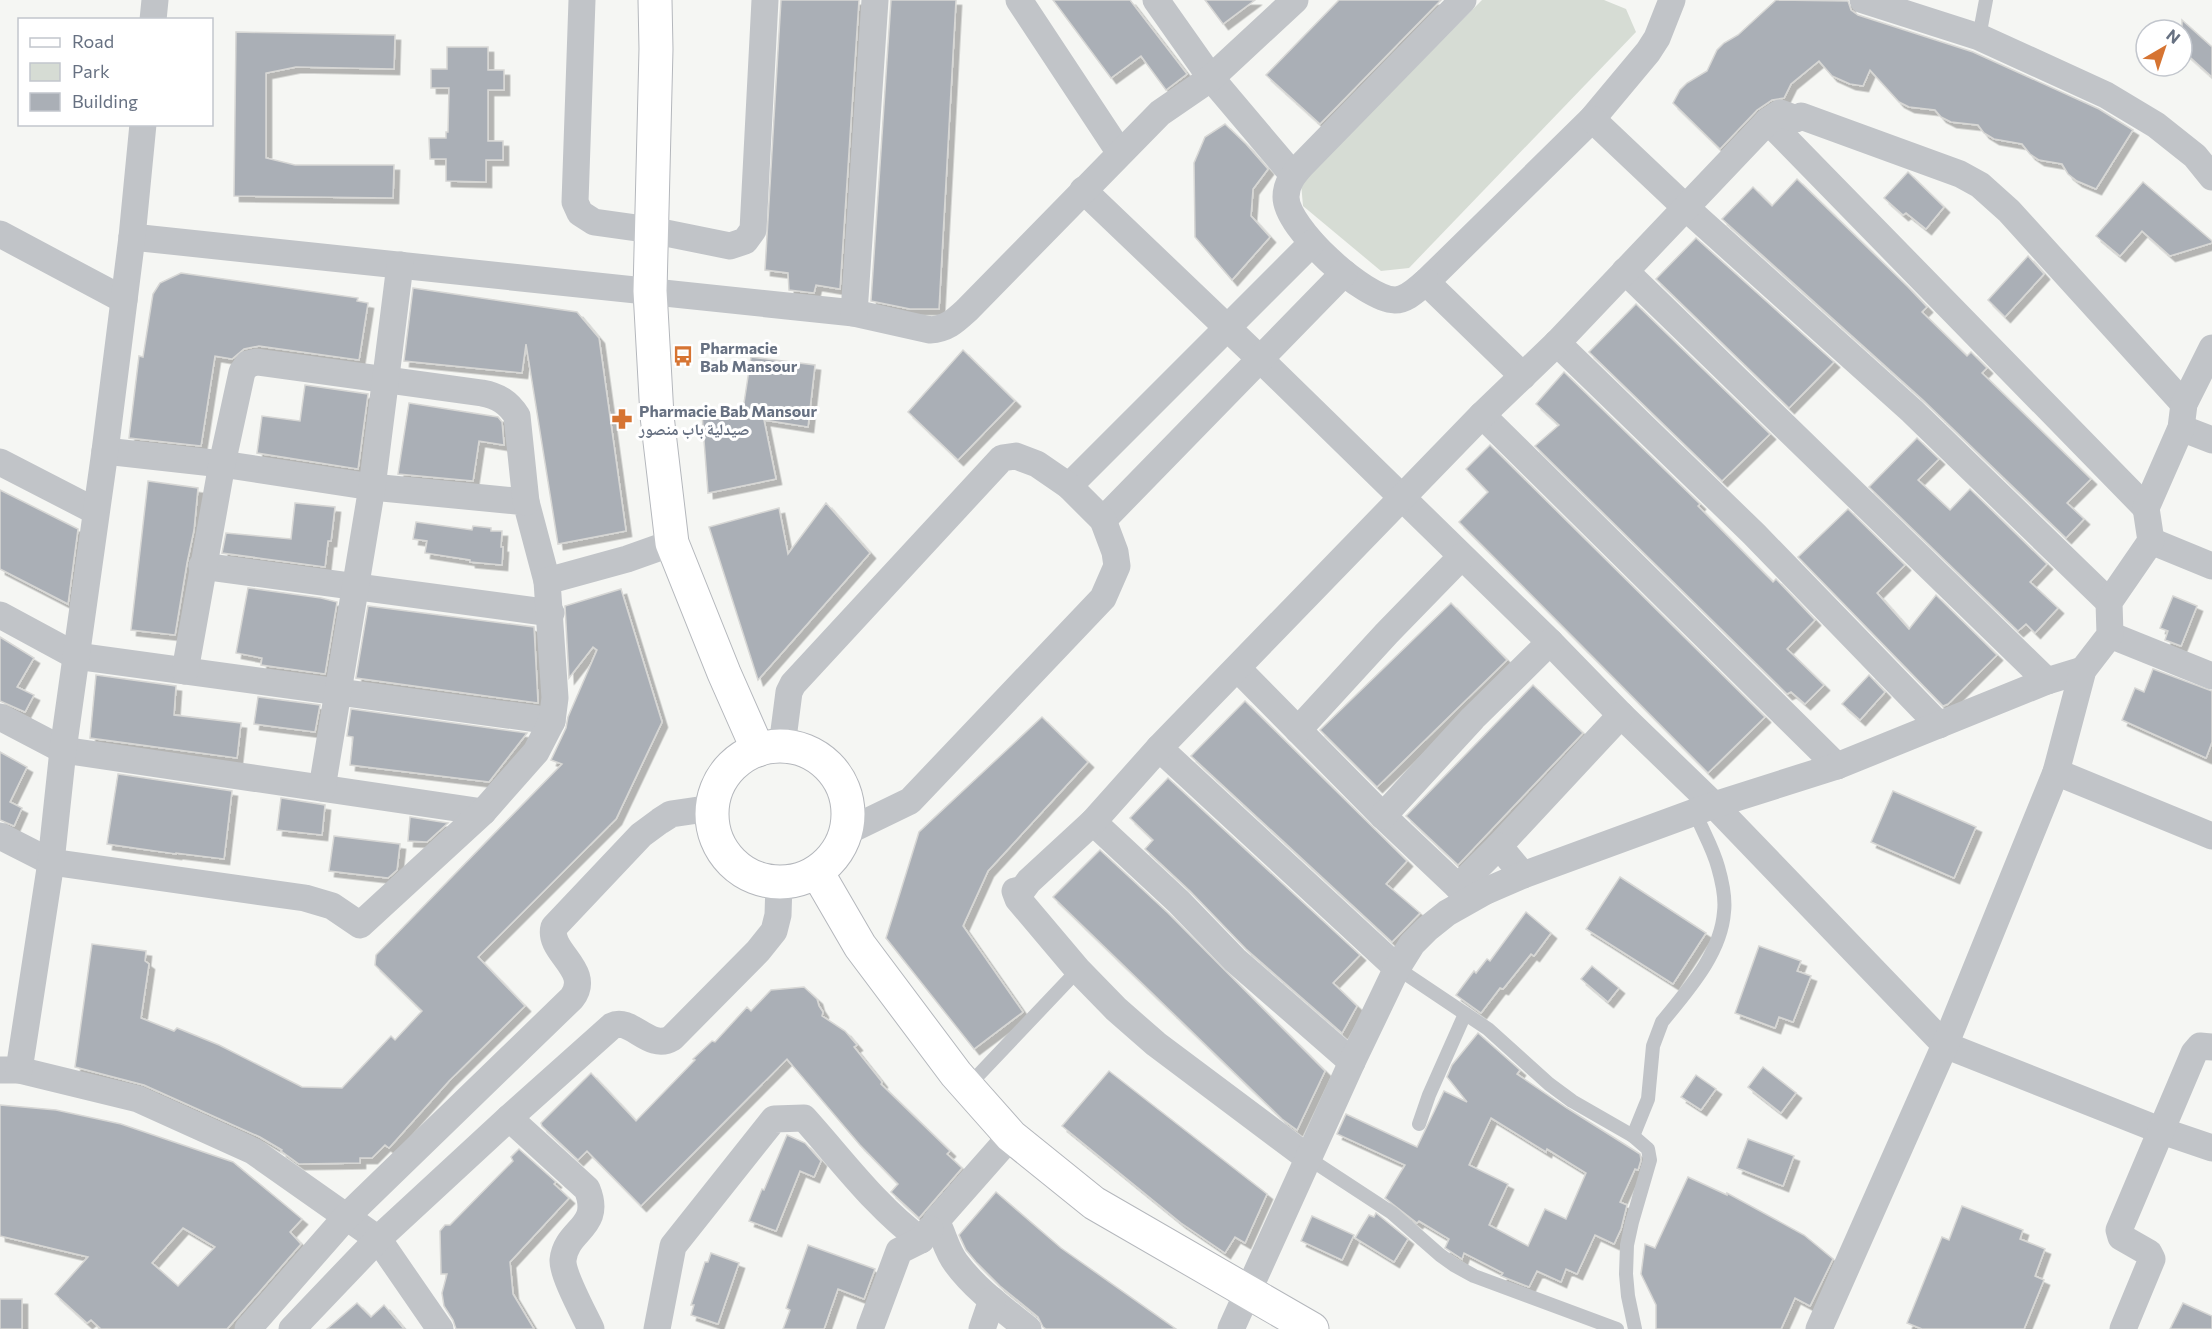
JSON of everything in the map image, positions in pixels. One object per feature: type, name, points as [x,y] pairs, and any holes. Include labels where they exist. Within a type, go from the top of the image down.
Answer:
[{"type":"street","points":[[153,18],[155,0]]},
{"type":"street","points":[[582,0],[575,202],[580,213],[594,222],[651,230],[730,246],[745,241],[753,230],[765,0]]},
{"type":"street","points":[[655,0],[650,291],[657,416],[672,543],[723,673],[770,748]]},
{"type":"street","points":[[854,313],[875,0]]},
{"type":"street","points":[[1019,0],[1120,153]]},
{"type":"street","points":[[1156,0],[1210,78],[1293,175]]},
{"type":"street","points":[[132,237],[854,313],[930,330],[942,329],[960,316],[1160,113],[1210,78],[1295,0]]},
{"type":"street","points":[[1463,0],[1293,175],[1287,186],[1286,198],[1289,212],[1312,243],[1344,273],[1377,295],[1395,300],[1406,298],[1426,282],[1592,119],[1648,52],[1657,38],[1672,0]]},
{"type":"street","points":[[1863,0],[1979,36],[2106,95],[2156,125],[2195,156],[2212,177]]},
{"type":"street","points":[[1308,1158],[1156,1044],[1116,1009],[1078,970],[1018,899],[1015,891],[1023,889],[1029,880],[1093,822],[1159,748],[1482,415],[1557,343],[1768,121],[1780,113],[1796,118],[1801,116],[1960,174],[1980,185],[2009,211],[2183,416],[2212,440]]},
{"type":"street","points":[[1592,119],[1685,207],[1912,411],[2109,602]]},
{"type":"street","points":[[1768,121],[2146,508]]},
{"type":"street","points":[[143,126],[132,237],[105,451],[75,656],[51,862],[10,1070],[138,1099],[253,1151],[378,1239],[440,1329]]},
{"type":"street","points":[[1083,190],[1550,642],[1621,715],[1704,808],[1945,1045],[2212,1149]]},
{"type":"street","points":[[0,234],[124,300]]},
{"type":"street","points":[[1069,486],[1312,243]]},
{"type":"street","points":[[322,788],[372,487],[400,265]]},
{"type":"street","points":[[1625,271],[2047,681]]},
{"type":"street","points":[[1103,520],[1344,273]]},
{"type":"street","points":[[1426,282],[1523,376]]},
{"type":"street","points":[[1557,343],[1754,534],[1939,725]]},
{"type":"street","points":[[1819,1329],[1945,1045],[2056,772],[2083,670],[2110,635],[2109,602],[2151,541],[2146,508],[2212,348]]},
{"type":"street","points":[[0,836],[51,862],[305,898],[332,906],[360,925],[483,812],[537,752],[552,721],[555,698],[548,581],[526,502],[517,416],[510,405],[501,399],[482,393],[257,362],[248,364],[242,372],[222,464],[185,671]]},
{"type":"street","points":[[1482,415],[1837,766]]},
{"type":"street","points":[[105,451],[222,464],[372,487],[526,502]]},
{"type":"street","points":[[770,748],[793,684],[1002,458],[1016,456],[1037,464],[1069,486],[1103,520],[1115,552],[1116,566],[1104,598],[910,801],[846,832]]},
{"type":"street","points":[[0,462],[95,511]]},
{"type":"street","points":[[2151,541],[2212,566]]},
{"type":"street","points":[[548,581],[627,559],[672,543]]},
{"type":"street","points":[[1298,730],[1461,557]]},
{"type":"street","points":[[202,566],[550,614]]},
{"type":"street","points":[[0,615],[75,656],[552,721]]},
{"type":"street","points":[[2110,635],[2212,676]]},
{"type":"street","points":[[1383,816],[1473,718],[1550,642]]},
{"type":"street","points":[[1238,669],[1383,816],[1458,887],[1486,891]]},
{"type":"street","points":[[1231,1329],[1352,1062],[1398,968],[1412,944],[1447,913],[1486,891],[1523,875],[1704,808],[1837,766],[2047,681],[2083,670]]},
{"type":"street","points":[[1458,887],[1621,715]]},
{"type":"street","points":[[0,717],[63,750],[483,812]]},
{"type":"street","points":[[770,748],[802,750],[820,759],[835,774],[845,792],[849,812],[846,832],[840,848],[817,872],[799,880],[779,882],[758,878],[738,868],[723,851],[714,831],[712,808],[717,789],[726,772],[741,757],[770,748]]},
{"type":"street","points":[[1159,748],[1398,968]]},
{"type":"street","points":[[2056,772],[2212,836]]},
{"type":"street","points":[[248,1329],[347,1216],[578,990],[577,977],[556,940],[554,927],[641,835],[671,814],[712,808]]},
{"type":"street","points":[[1093,822],[1179,902],[1235,960],[1352,1062]]},
{"type":"street","points":[[1499,846],[1523,875]]},
{"type":"street","points":[[817,872],[860,946],[956,1074],[1011,1136],[1094,1203],[1312,1329]]},
{"type":"street","points":[[292,1329],[378,1239],[509,1118],[616,1024],[623,1025],[657,1042],[664,1042],[672,1038],[759,951],[774,931],[778,915],[779,882]]},
{"type":"street","points":[[2123,1329],[2152,1259],[2149,1253],[2121,1237],[2119,1230],[2194,1053],[2200,1046],[2212,1047]]},
{"type":"street","points":[[509,1118],[587,1190],[591,1198],[592,1207],[587,1224],[566,1247],[563,1262],[566,1275],[591,1329]]},
{"type":"street","points":[[657,1329],[673,1246],[774,1119],[804,1118],[873,1196],[907,1229],[928,1231],[944,1237],[946,1246],[956,1264],[992,1300],[1028,1329]]},
{"type":"street","points":[[870,1329],[899,1251],[928,1231],[1011,1136]]},
{"type":"street","points":[[982,1329],[992,1300]]},
{"type":"lane","points":[[1979,36],[1986,0]]},
{"type":"lane","points":[[1633,1136],[1648,1098],[1656,1033],[1707,961],[1722,927],[1725,911],[1724,895],[1704,808]]},
{"type":"lane","points":[[1398,968],[1488,1029],[1556,1090],[1644,1144],[1651,1155],[1627,1245],[1628,1296],[1635,1329]]},
{"type":"lane","points":[[968,1086],[1078,970]]},
{"type":"lane","points":[[1419,1124],[1429,1095],[1465,1014]]},
{"type":"lane","points":[[1308,1158],[1392,1213],[1454,1265],[1474,1276],[1617,1329]]},
{"type":"green space","points":[[1482,0],[1604,0],[1626,9],[1636,32],[1409,268],[1381,271],[1303,206],[1301,183]]},
{"type":"building","points":[[781,0],[859,0],[840,289],[816,285],[814,293],[789,290],[788,273],[765,270]]},
{"type":"building","points":[[891,0],[956,0],[939,309],[910,309],[871,301]]},
{"type":"building","points":[[1053,0],[1130,0],[1187,74],[1166,90],[1141,56],[1111,78]]},
{"type":"building","points":[[1205,0],[1255,0],[1223,24]]},
{"type":"building","points":[[1339,0],[1441,0],[1320,124],[1266,75]]},
{"type":"building","points":[[1776,0],[1848,1],[1851,10],[1858,15],[1973,52],[2099,109],[2133,130],[2096,189],[2077,181],[2068,174],[2062,164],[2039,160],[2022,144],[1994,139],[1984,133],[1978,125],[1951,122],[1941,117],[1935,110],[1909,107],[1899,102],[1870,70],[1863,86],[1850,84],[1832,76],[1819,61],[1791,84],[1784,98],[1772,100],[1757,110],[1720,149],[1673,103],[1687,83],[1707,71],[1717,50],[1724,43],[1738,35]]},
{"type":"building","points":[[2194,31],[2212,47],[2212,77],[2194,61]]},
{"type":"building","points":[[236,32],[395,35],[394,69],[296,67],[266,73],[266,158],[295,165],[394,165],[393,198],[234,196]]},
{"type":"building","points":[[447,47],[488,47],[488,70],[504,70],[504,90],[488,90],[488,141],[503,141],[503,160],[486,160],[486,182],[446,181],[446,159],[430,159],[429,138],[446,138],[446,132],[448,132],[449,88],[431,88],[431,69],[447,69]]},
{"type":"building","points":[[1225,124],[1268,169],[1253,189],[1251,216],[1270,237],[1232,280],[1195,237],[1194,163],[1205,137]]},
{"type":"building","points":[[1908,172],[1944,207],[1926,229],[1906,213],[1903,215],[1884,198]]},
{"type":"building","points":[[1797,179],[1927,307],[1922,312],[1967,356],[1971,352],[1987,368],[1982,373],[2091,479],[2067,503],[2084,519],[2066,538],[1923,400],[1722,219],[1753,187],[1772,206]]},
{"type":"building","points":[[2143,182],[2212,243],[2170,256],[2142,231],[2120,256],[2096,236]]},
{"type":"building","points":[[1696,238],[1834,362],[1789,408],[1656,279]]},
{"type":"building","points":[[2028,256],[2044,274],[2005,317],[1988,300]]},
{"type":"building","points":[[181,273],[358,298],[357,301],[368,303],[359,360],[259,346],[244,349],[232,359],[215,356],[201,446],[129,438],[139,356],[143,357],[153,294],[160,283]]},
{"type":"building","points":[[413,288],[577,312],[599,338],[626,531],[558,544],[526,344],[522,373],[404,361]]},
{"type":"building","points":[[1636,304],[1770,434],[1722,481],[1589,352]]},
{"type":"building","points":[[963,350],[1015,401],[958,460],[908,412]]},
{"type":"building","points":[[751,357],[815,365],[808,427],[764,420],[776,479],[708,493],[702,414],[742,416]]},
{"type":"building","points":[[1564,372],[1700,504],[1698,506],[1773,582],[1776,579],[1815,620],[1787,649],[1824,685],[1805,704],[1791,692],[1787,694],[1535,446],[1559,425],[1536,404]]},
{"type":"building","points":[[305,385],[368,394],[358,469],[257,453],[262,416],[300,421]]},
{"type":"building","points":[[409,403],[498,417],[502,422],[504,445],[479,441],[473,481],[398,474]]},
{"type":"building","points":[[1917,438],[1939,459],[1918,480],[1950,510],[1970,489],[2047,564],[2030,582],[2058,608],[2035,633],[2026,624],[2018,631],[1869,487]]},
{"type":"building","points":[[1490,445],[1765,717],[1708,773],[1459,522],[1488,492],[1466,469]]},
{"type":"building","points":[[148,481],[198,488],[194,530],[175,635],[131,630]]},
{"type":"building","points":[[0,490],[78,529],[68,604],[0,569]]},
{"type":"building","points":[[295,503],[335,507],[325,567],[222,553],[226,533],[291,539]]},
{"type":"building","points":[[826,503],[870,553],[758,680],[709,527],[779,508],[788,554]]},
{"type":"building","points":[[1848,509],[1905,565],[1877,593],[1909,629],[1936,595],[1997,655],[1948,704],[1943,706],[1798,557]]},
{"type":"building","points":[[416,522],[472,530],[473,526],[491,528],[491,531],[502,531],[502,565],[470,562],[470,560],[425,553],[427,541],[413,539]]},
{"type":"building","points":[[248,588],[337,602],[325,674],[261,665],[262,658],[236,653]]},
{"type":"building","points":[[621,589],[662,722],[616,819],[478,957],[525,1006],[449,1081],[389,1148],[385,1145],[372,1158],[360,1158],[360,1163],[299,1164],[282,1150],[260,1137],[144,1085],[75,1067],[92,944],[146,951],[145,961],[149,964],[141,1018],[174,1031],[177,1028],[219,1045],[302,1087],[342,1088],[391,1036],[395,1040],[422,1011],[375,965],[376,955],[562,764],[551,760],[597,650],[593,647],[569,678],[565,606]]},
{"type":"building","points":[[2173,596],[2197,606],[2181,646],[2165,640],[2168,631],[2160,628]]},
{"type":"building","points":[[1451,603],[1507,660],[1377,787],[1320,730]]},
{"type":"building","points":[[368,606],[534,627],[538,703],[356,678]]},
{"type":"building","points":[[0,637],[34,658],[17,687],[34,695],[25,712],[0,701]]},
{"type":"building","points":[[2153,669],[2212,691],[2212,742],[2206,758],[2122,720],[2135,688],[2144,692]]},
{"type":"building","points":[[96,675],[176,686],[174,715],[241,723],[237,758],[90,738]]},
{"type":"building","points":[[1869,675],[1885,692],[1860,720],[1842,704]]},
{"type":"building","points":[[1533,685],[1583,733],[1458,865],[1406,816]]},
{"type":"building","points":[[258,697],[320,705],[315,732],[254,724]]},
{"type":"building","points":[[1245,701],[1407,861],[1386,884],[1420,913],[1392,942],[1191,756]]},
{"type":"building","points":[[351,709],[527,733],[489,782],[350,765],[353,737],[347,736]]},
{"type":"building","points":[[1042,717],[1088,762],[988,871],[963,926],[1023,1012],[974,1049],[886,938],[919,832]]},
{"type":"building","points":[[0,752],[27,767],[10,802],[22,808],[14,826],[0,820]]},
{"type":"building","points":[[118,774],[232,791],[224,859],[107,844]]},
{"type":"building","points":[[1168,778],[1360,955],[1333,983],[1357,1006],[1342,1033],[1246,949],[1190,891],[1145,849],[1153,840],[1130,818]]},
{"type":"building","points":[[1893,791],[1976,827],[1954,878],[1871,842]]},
{"type":"building","points":[[281,798],[325,805],[322,835],[277,830]]},
{"type":"building","points":[[410,817],[448,823],[427,842],[408,841]]},
{"type":"building","points":[[334,836],[400,844],[397,870],[388,878],[329,871]]},
{"type":"building","points":[[1100,850],[1168,913],[1325,1071],[1297,1130],[1282,1119],[1053,897]]},
{"type":"building","points":[[1620,877],[1706,933],[1673,984],[1586,929]]},
{"type":"building","points":[[1526,912],[1551,933],[1534,956],[1531,954],[1481,1013],[1456,995],[1474,971],[1476,973],[1487,959],[1490,961]]},
{"type":"building","points":[[1759,946],[1801,961],[1797,971],[1811,976],[1793,1022],[1779,1017],[1775,1028],[1735,1013]]},
{"type":"building","points":[[1592,966],[1619,988],[1608,1002],[1581,979]]},
{"type":"building","points":[[804,987],[817,999],[823,1012],[822,1016],[845,1031],[857,1045],[854,1047],[882,1082],[881,1084],[950,1151],[947,1154],[962,1168],[919,1218],[891,1192],[898,1184],[860,1145],[787,1059],[641,1206],[587,1151],[578,1160],[542,1126],[541,1123],[591,1073],[636,1121],[695,1060],[693,1059],[712,1041],[715,1042],[747,1007],[751,1011],[771,990]]},
{"type":"building","points":[[1478,1033],[1520,1070],[1517,1074],[1640,1154],[1638,1170],[1635,1169],[1620,1202],[1627,1205],[1621,1229],[1614,1244],[1595,1235],[1577,1274],[1566,1269],[1561,1282],[1537,1271],[1529,1287],[1501,1276],[1503,1273],[1464,1253],[1462,1259],[1445,1248],[1449,1239],[1419,1221],[1417,1223],[1385,1198],[1405,1165],[1337,1134],[1346,1114],[1417,1147],[1444,1091],[1467,1102],[1447,1077],[1452,1065]],"holes":[[[1491,1118],[1546,1152],[1547,1149],[1586,1173],[1566,1219],[1545,1209],[1528,1246],[1489,1225],[1508,1184],[1469,1165]]]},
{"type":"building","points":[[1763,1067],[1796,1093],[1781,1113],[1748,1087]]},
{"type":"building","points":[[1109,1071],[1267,1194],[1245,1243],[1235,1237],[1225,1253],[1181,1223],[1062,1126]]},
{"type":"building","points":[[1696,1075],[1716,1089],[1701,1110],[1681,1097]]},
{"type":"building","points":[[0,1105],[56,1110],[121,1124],[233,1162],[302,1219],[290,1232],[301,1244],[227,1329],[101,1329],[91,1320],[87,1323],[55,1294],[88,1257],[0,1236]],"holes":[[[183,1228],[215,1247],[178,1286],[152,1263]]]},
{"type":"building","points":[[787,1135],[805,1143],[821,1161],[814,1177],[800,1171],[776,1231],[749,1221]]},
{"type":"building","points":[[1748,1139],[1794,1156],[1783,1186],[1737,1168]]},
{"type":"building","points":[[519,1149],[556,1182],[554,1184],[569,1198],[510,1262],[513,1294],[534,1329],[456,1329],[444,1306],[442,1293],[447,1274],[441,1274],[440,1231],[445,1225],[450,1225],[513,1161],[511,1157]]},
{"type":"building","points":[[1688,1177],[1727,1195],[1727,1193],[1804,1235],[1833,1259],[1810,1306],[1795,1298],[1781,1329],[1656,1329],[1656,1305],[1641,1274],[1645,1244],[1655,1248]]},
{"type":"building","points":[[996,1192],[1061,1248],[1176,1329],[1046,1329],[1043,1327],[1038,1317],[1000,1286],[976,1262],[966,1250],[959,1235]]},
{"type":"building","points":[[1962,1206],[2023,1230],[2020,1239],[2045,1249],[2035,1276],[2044,1280],[2024,1329],[1922,1329],[1907,1323],[1942,1237],[1949,1240]]},
{"type":"building","points":[[1376,1213],[1408,1239],[1394,1262],[1355,1238],[1369,1215],[1374,1217]]},
{"type":"building","points":[[1312,1216],[1354,1235],[1342,1260],[1301,1241]]},
{"type":"building","points":[[808,1245],[875,1269],[864,1299],[838,1289],[824,1329],[783,1329],[790,1310],[786,1308]]},
{"type":"building","points":[[711,1253],[739,1263],[718,1324],[691,1315],[694,1305],[691,1305],[705,1262],[708,1262]]},
{"type":"building","points":[[0,1299],[22,1299],[22,1329],[0,1329]]},
{"type":"building","points":[[357,1303],[371,1317],[384,1305],[404,1329],[327,1329]]},
{"type":"building","points":[[2183,1303],[2212,1316],[2212,1329],[2170,1329]]},
{"type":"place","name":"Pharmacie Bab Mansour","points":[[683,356]]},
{"type":"place","name":"Pharmacie Bab Mansour صيدلية باب منصور","points":[[622,419]]}]
